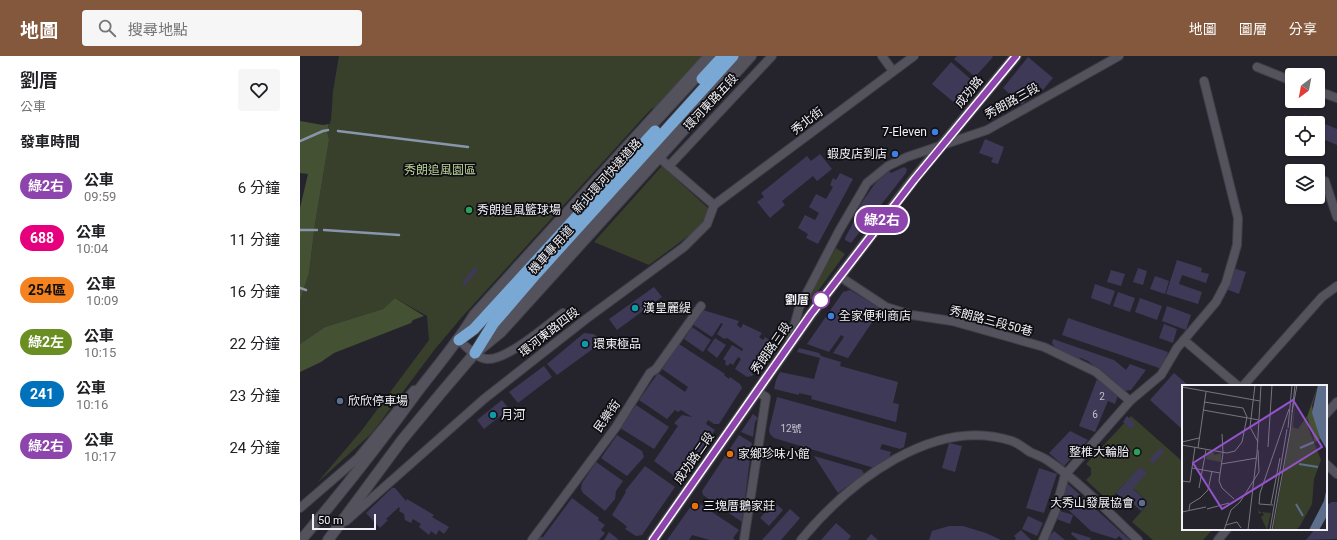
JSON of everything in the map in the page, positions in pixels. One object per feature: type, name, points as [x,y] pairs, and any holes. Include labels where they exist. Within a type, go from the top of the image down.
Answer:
[{"type":"highway","name":"新北環河快速道路","points":[[475,353],[493,324],[644,146],[723,56]]},
{"type":"highway","name":"新北環河快速道路","points":[[459,340],[474,328],[644,146],[733,56]]},
{"type":"street","points":[[644,146],[709,56]]},
{"type":"street","points":[[644,146],[716,56]]},
{"type":"street","points":[[644,146],[742,56]]},
{"type":"street","name":"環河東路五段","points":[[644,146],[751,56]]},
{"type":"street","name":"環河東路五段","points":[[669,166],[772,56]]},
{"type":"street","points":[[882,56],[894,71]]},
{"type":"street","name":"秀北街","points":[[714,205],[914,56]]},
{"type":"street","name":"成功路","points":[[943,144],[1016,56]]},
{"type":"street","name":"秀朗路三段","points":[[744,540],[766,397],[756,391],[790,342],[888,212],[943,144],[987,130],[1119,56]]},
{"type":"street","points":[[1257,67],[1285,78]]},
{"type":"street","points":[[1042,540],[1051,522],[1065,475],[1130,402],[1161,375],[1177,348],[1216,302],[1226,283],[1237,244],[1238,218],[1204,81]]},
{"type":"street","points":[[1325,94],[1337,98]]},
{"type":"street","points":[[790,342],[799,308],[839,231],[867,183],[888,166],[943,144]]},
{"type":"street","points":[[644,146],[714,205]]},
{"type":"street","points":[[1325,181],[1337,217]]},
{"type":"street","name":"環河東路四段","points":[[339,527],[484,399],[586,319],[684,247],[707,224],[714,205]]},
{"type":"street","name":"秀朗路三段50巷","points":[[839,276],[886,307],[912,315],[952,321],[1044,347],[1096,372],[1130,402]]},
{"type":"street","points":[[1244,385],[1322,297],[1337,286]]},
{"type":"street","name":"民樂街","points":[[532,540],[616,427],[650,373],[656,369],[701,306]]},
{"type":"street","name":"環河東路四段","points":[[328,540],[402,440],[475,353],[487,359],[504,357],[563,313]]},
{"type":"street","points":[[300,508],[358,458],[400,405],[459,340],[475,353]]},
{"type":"street","points":[[1184,340],[1237,385]]},
{"type":"street","points":[[301,540],[342,493],[440,361]]},
{"type":"street","name":"成功路二段","points":[[653,540],[756,391]]},
{"type":"street","points":[[1327,413],[1337,402]]},
{"type":"street","points":[[802,540],[820,517],[874,471],[919,446],[970,434],[1012,441],[1047,460],[1138,540]]},
{"type":"street","points":[[1327,465],[1337,474]]},
{"type":"street","points":[[1218,540],[1226,530]]},
{"type":"green space","name":"秀朗追風園區","points":[[339,56],[703,56],[656,107],[651,109],[462,317],[435,349],[372,433],[317,483],[362,430],[429,340],[427,316],[395,298],[383,309],[325,327],[300,344],[300,301],[309,273],[315,224],[329,140],[327,131],[331,120],[333,91]]},
{"type":"green space","points":[[300,121],[323,125],[329,124],[327,131],[329,140],[315,224],[309,273],[300,301],[300,208],[308,174],[300,173]]},
{"type":"green space","points":[[662,166],[709,209],[699,228],[649,265],[594,242]]},
{"type":"green space","points":[[836,248],[845,254],[812,299],[809,300],[809,297]]},
{"type":"green space","points":[[395,298],[424,316],[413,320],[411,323],[334,353],[321,362],[300,372],[300,344],[325,327],[383,309]]},
{"type":"green space","points":[[1131,416],[1182,461],[1182,530],[1212,530],[1203,540],[1153,540],[1132,522],[1149,503],[1126,482],[1109,501],[1086,480],[1091,475],[1091,468],[1086,464]]},
{"type":"building","points":[[957,56],[993,57],[975,77],[954,59]]},
{"type":"building","points":[[1028,57],[1053,78],[1043,90],[1038,85],[1022,105],[1003,88]]},
{"type":"building","points":[[951,62],[975,83],[957,105],[932,84]]},
{"type":"building","points":[[1325,124],[1337,129],[1337,145],[1325,140]]},
{"type":"building","points":[[985,139],[1004,147],[998,164],[991,162],[993,158],[979,153]]},
{"type":"building","points":[[820,154],[832,169],[817,181],[813,176],[782,201],[785,205],[770,218],[757,202],[764,197],[761,193],[807,156],[811,161]]},
{"type":"building","points":[[904,167],[907,169],[906,173],[851,243],[845,240],[860,210],[858,208],[874,185],[887,170],[891,173]]},
{"type":"building","points":[[840,173],[853,179],[818,244],[806,238],[808,234],[798,228],[805,215],[815,220],[819,213],[809,207],[816,194],[826,199],[833,187],[830,185],[833,178],[836,180]]},
{"type":"building","points":[[1177,260],[1202,268],[1201,272],[1209,274],[1206,283],[1182,275],[1179,284],[1202,292],[1198,304],[1166,294]]},
{"type":"building","points":[[474,267],[478,270],[465,286],[462,283]]},
{"type":"building","points":[[1230,267],[1246,272],[1239,294],[1223,288]]},
{"type":"building","points":[[1138,268],[1147,271],[1143,285],[1133,282]]},
{"type":"building","points":[[1111,270],[1125,274],[1121,286],[1107,282]]},
{"type":"building","points":[[1155,276],[1169,281],[1165,294],[1150,289]]},
{"type":"building","points":[[1095,284],[1115,291],[1110,305],[1091,298]]},
{"type":"building","name":"漢皇麗緹","points":[[654,287],[662,297],[617,330],[609,319]]},
{"type":"building","points":[[850,290],[881,309],[848,358],[833,353],[844,337],[841,335],[829,352],[807,344],[843,292]]},
{"type":"building","points":[[1118,292],[1135,298],[1130,312],[1113,306]]},
{"type":"building","points":[[1140,298],[1162,306],[1157,320],[1135,312]]},
{"type":"building","points":[[1167,306],[1191,315],[1186,330],[1162,321]]},
{"type":"building","points":[[703,310],[739,321],[737,325],[741,328],[743,324],[762,333],[759,337],[763,340],[765,337],[774,343],[774,346],[752,376],[747,377],[735,369],[741,359],[738,357],[733,365],[730,363],[728,366],[725,364],[726,361],[723,359],[732,345],[742,351],[743,349],[727,338],[724,339],[717,334],[723,324],[721,323],[712,337],[692,324]]},
{"type":"building","points":[[1068,318],[1168,352],[1162,369],[1062,335]]},
{"type":"building","points":[[1164,324],[1177,329],[1173,343],[1159,338]]},
{"type":"building","points":[[692,327],[711,340],[703,352],[684,339]]},
{"type":"building","points":[[584,333],[593,334],[605,340],[557,375],[547,364]]},
{"type":"building","points":[[715,338],[726,345],[717,358],[707,350]]},
{"type":"building","points":[[1053,339],[1114,360],[1126,370],[1130,364],[1146,370],[1131,390],[1125,391],[1088,361],[1081,358],[1078,359],[1056,349],[1052,343]]},
{"type":"building","points":[[679,344],[725,374],[724,375],[729,379],[730,377],[740,384],[742,388],[719,424],[714,424],[708,420],[706,424],[715,430],[683,477],[677,478],[654,461],[678,426],[674,423],[682,415],[692,417],[681,410],[678,412],[675,410],[667,419],[639,400],[658,373],[685,392],[688,387],[662,369]]},
{"type":"building","points":[[799,348],[819,353],[821,356],[841,362],[840,366],[898,382],[893,403],[899,404],[896,422],[811,399],[812,396],[799,393],[799,395],[774,389],[780,372],[814,379],[820,358],[797,352]]},
{"type":"building","points":[[544,366],[552,377],[518,403],[509,392]]},
{"type":"building","points":[[1174,373],[1188,385],[1182,385],[1182,429],[1150,400]]},
{"type":"building","points":[[1097,379],[1118,395],[1115,404],[1108,401],[1095,432],[1079,426]]},
{"type":"building","points":[[777,397],[907,433],[904,447],[900,449],[882,444],[880,449],[891,452],[889,459],[874,468],[774,438],[770,434],[769,430]]},
{"type":"building","name":"月河","points":[[502,400],[509,409],[484,429],[477,420]]},
{"type":"building","points":[[636,405],[669,427],[654,449],[620,428]]},
{"type":"building","points":[[753,414],[758,418],[755,422],[753,437],[741,432]]},
{"type":"building","points":[[1127,416],[1136,424],[1131,429],[1123,422]]},
{"type":"building","points":[[1070,431],[1088,440],[1064,466],[1049,453]]},
{"type":"building","points":[[617,435],[642,451],[644,457],[627,476],[601,458]]},
{"type":"building","points":[[739,435],[752,443],[742,522],[703,495],[702,491]]},
{"type":"building","points":[[949,443],[962,446],[955,472],[942,468]]},
{"type":"building","points":[[1160,448],[1164,452],[1153,464],[1149,460]]},
{"type":"building","points":[[814,456],[862,470],[864,474],[838,493]]},
{"type":"building","points":[[596,462],[623,481],[616,491],[615,499],[605,511],[583,493],[581,489],[582,483]]},
{"type":"building","points":[[645,466],[675,487],[642,535],[636,536],[625,529],[627,527],[612,515],[626,492],[625,491]]},
{"type":"building","points":[[1140,467],[1147,473],[1133,489],[1149,503],[1141,511],[1126,497],[1123,500],[1116,493]]},
{"type":"building","points":[[1039,468],[1057,474],[1044,513],[1026,508]]},
{"type":"building","points":[[1067,483],[1130,540],[1123,540],[1119,536],[1116,539],[1091,531],[1060,502]]},
{"type":"building","points":[[392,488],[395,488],[406,501],[407,499],[434,515],[432,517],[449,527],[444,534],[439,530],[436,535],[431,531],[429,535],[419,527],[421,524],[413,519],[411,523],[405,520],[404,514],[399,511],[399,507],[386,519],[388,520],[380,528],[366,513]]},
{"type":"building","points":[[572,498],[599,518],[598,520],[605,525],[601,530],[605,533],[599,540],[536,540],[538,537],[543,537]]},
{"type":"building","points":[[694,502],[697,502],[739,530],[733,538],[735,540],[710,540],[692,535],[689,540],[667,540]]},
{"type":"building","points":[[774,502],[783,510],[769,526],[760,518]]},
{"type":"building","points":[[1332,502],[1337,502],[1337,539],[1306,540],[1314,530],[1327,530],[1327,505]]},
{"type":"building","points":[[790,509],[800,518],[781,540],[762,540]]},
{"type":"building","points":[[1057,510],[1073,515],[1070,524],[1054,518]]},
{"type":"building","points":[[1028,516],[1043,523],[1037,536],[1022,529]]},
{"type":"building","points":[[836,523],[851,536],[848,540],[821,540]]},
{"type":"building","points":[[949,526],[963,526],[986,533],[1001,540],[929,540],[932,531]]},
{"type":"building","points":[[1021,530],[1031,540],[1015,540],[1016,538],[1014,536]]},
{"type":"building","points":[[1054,531],[1065,540],[1046,540]]},
{"type":"building","points":[[609,532],[618,539],[604,540]]},
{"type":"building","points":[[1072,532],[1091,538],[1090,540],[1078,540],[1071,534]]},
{"type":"building","points":[[871,534],[878,540],[866,540]]},
{"type":"waterway","points":[[300,141],[328,130]]},
{"type":"waterway","points":[[338,131],[468,147]]},
{"type":"waterway","points":[[300,230],[317,230]]},
{"type":"waterway","points":[[324,230],[399,235]]},
{"type":"waterway","points":[[300,288],[306,290]]},
{"type":"bus line","name":"綠2右","points":[[653,540],[811,314],[864,246],[888,212],[1016,56]]},
{"type":"place","name":"7-Eleven","points":[[935,132]]},
{"type":"place","name":"蝦皮店到店","points":[[895,154]]},
{"type":"place","name":"秀朗追風籃球場","points":[[469,210]]},
{"type":"place","name":"劉厝","points":[[821,300]]},
{"type":"place","name":"漢皇麗緹","points":[[635,308]]},
{"type":"place","name":"全家便利商店","points":[[831,316]]},
{"type":"place","name":"環東極品","points":[[585,344]]},
{"type":"place","name":"欣欣停車場","points":[[340,401]]},
{"type":"place","name":"月河","points":[[493,415]]},
{"type":"place","name":"整椎大輪胎","points":[[1137,452]]},
{"type":"place","name":"家鄉珍味小館","points":[[730,454]]},
{"type":"place","name":"大秀山發展協會","points":[[1142,503]]},
{"type":"place","name":"三塊厝鵝家莊","points":[[695,506]]}]
